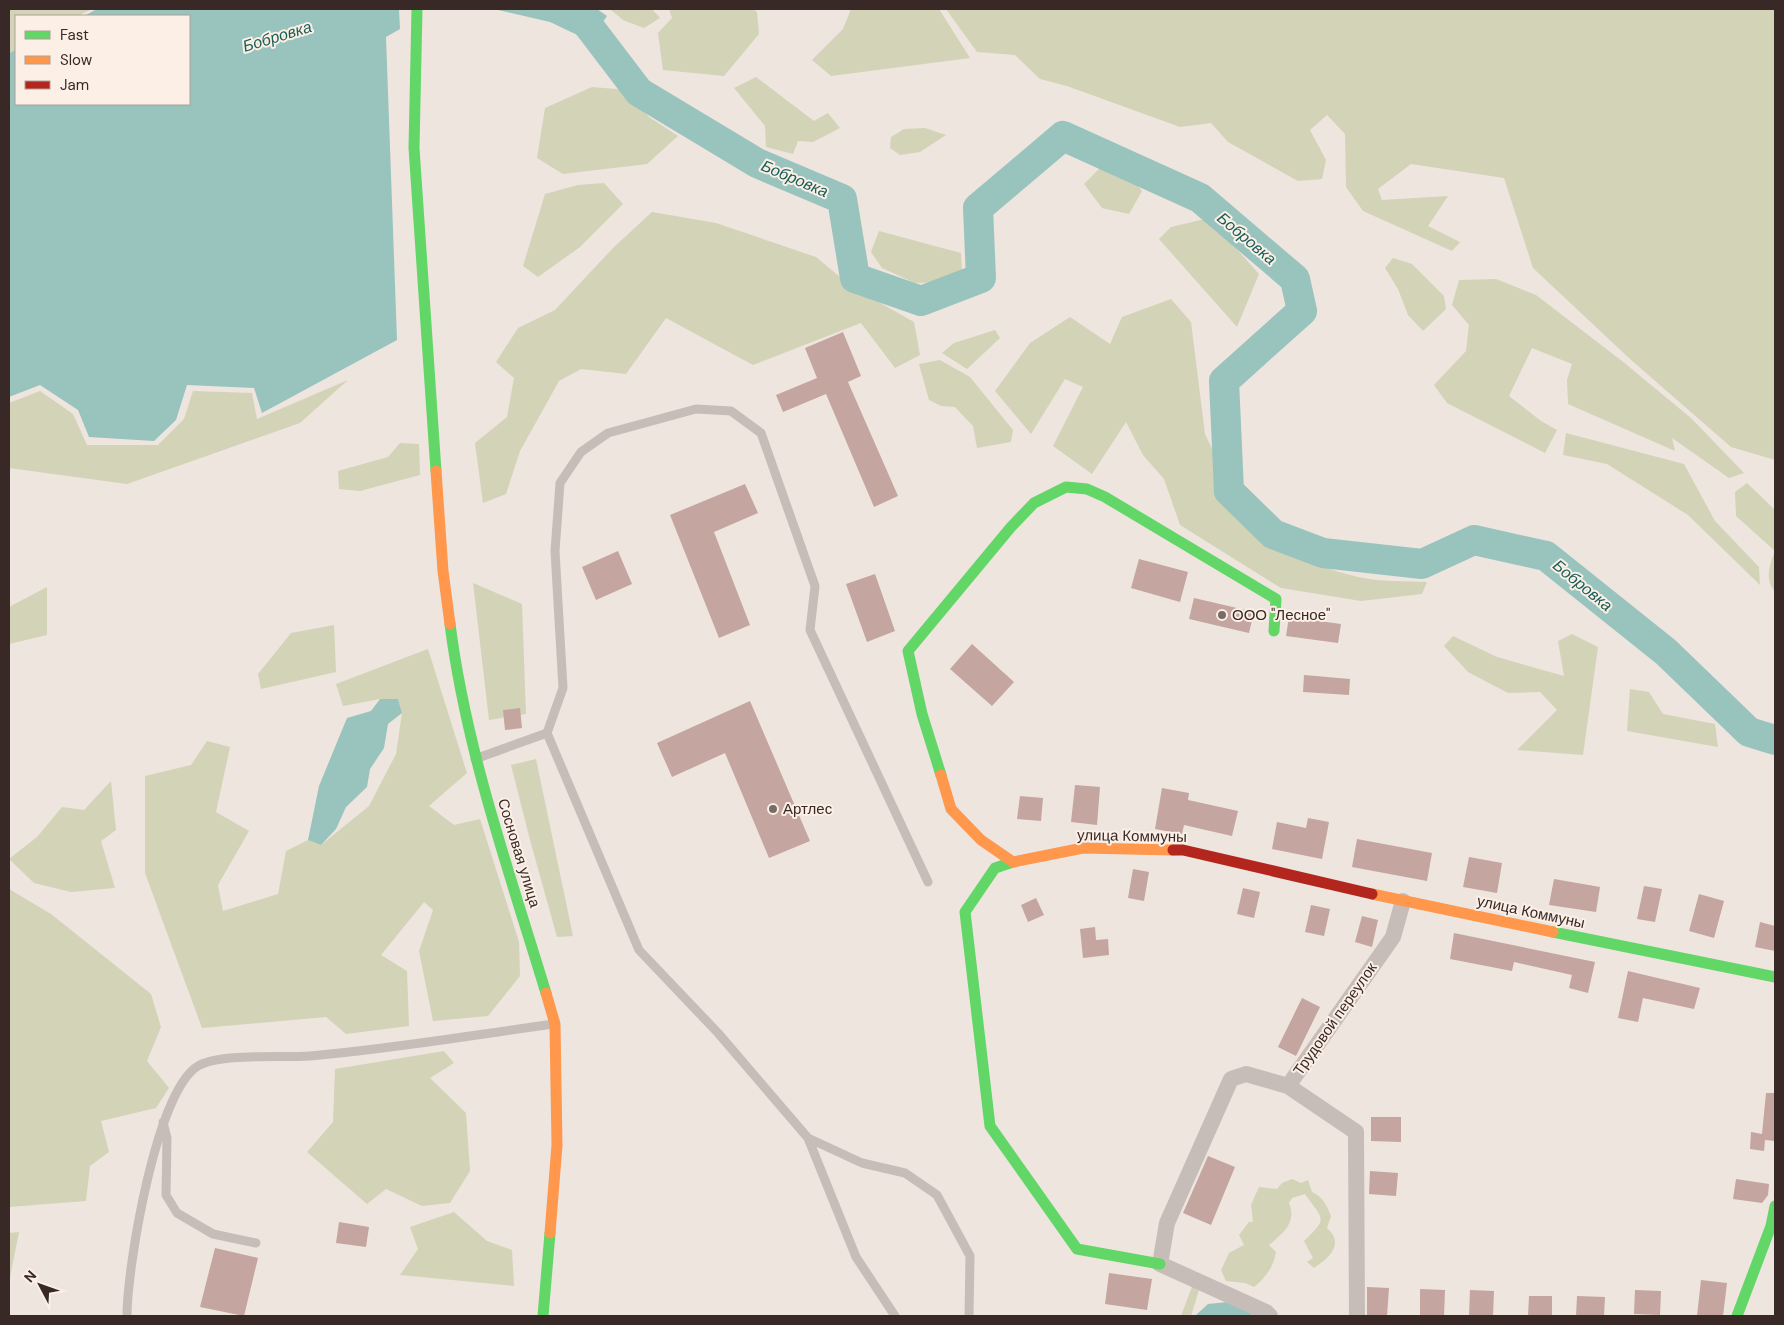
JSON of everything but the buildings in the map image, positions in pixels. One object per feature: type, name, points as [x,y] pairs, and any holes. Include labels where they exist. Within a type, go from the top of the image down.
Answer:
[{"type":"street","name":"Сосновая улица","points":[[417,9],[414,148],[446,590],[454,657],[475,759],[555,1024],[557,1145],[543,1316]]},
{"type":"street","points":[[1012,862],[981,840],[951,809],[922,714],[908,651],[1011,527],[1034,503],[1066,488],[1087,489],[1104,497],[1276,599],[1274,630]]},
{"type":"street","name":"улица Коммуны","points":[[1160,1264],[1077,1249],[990,1126],[965,912],[995,868],[1012,862],[1083,848],[1183,850],[1403,901],[1775,977]]},
{"type":"street","name":"Трудовой переулок","points":[[1357,1316],[1356,1132],[1288,1086],[1393,937],[1403,901]]},
{"type":"street","points":[[1270,1316],[1266,1312],[1160,1264],[1167,1223],[1231,1079],[1246,1074],[1288,1086]]},
{"type":"street","points":[[1737,1316],[1771,1226],[1775,1206]]},
{"type":"lane","points":[[895,1316],[856,1257],[808,1138],[718,1033],[639,950],[547,734],[563,688],[555,551],[560,484],[580,452],[608,434],[696,409],[731,411],[760,433],[815,586],[810,630],[928,882]]},
{"type":"lane","points":[[475,759],[547,734]]},
{"type":"lane","points":[[127,1316],[127,1290],[151,1167],[163,1122],[183,1080],[198,1066],[220,1059],[310,1056],[555,1024]]},
{"type":"lane","points":[[163,1122],[167,1138],[166,1195],[178,1213],[213,1234],[256,1243]]},
{"type":"lane","points":[[808,1138],[862,1163],[905,1172],[937,1194],[970,1256],[970,1316]]},
{"type":"green space","points":[[9,9],[92,9],[80,15],[15,15],[15,50],[9,53]]},
{"type":"green space","points":[[610,9],[652,9],[660,18],[644,28],[623,20]]},
{"type":"green space","points":[[669,9],[753,9],[757,12],[759,34],[724,76],[663,70],[658,33],[672,18]]},
{"type":"green space","points":[[851,9],[939,9],[970,58],[831,76],[812,60],[843,29]]},
{"type":"green space","points":[[946,9],[1775,9],[1775,460],[1731,447],[1630,359],[1533,268],[1504,178],[1411,164],[1378,189],[1382,200],[1448,196],[1428,226],[1460,242],[1452,251],[1363,211],[1346,187],[1345,134],[1327,115],[1310,130],[1326,160],[1322,179],[1298,181],[1228,142],[1211,123],[1180,127],[1067,86],[1040,79],[1015,55],[977,52]]},
{"type":"green space","points":[[756,77],[814,121],[828,113],[840,128],[813,142],[798,141],[793,154],[766,147],[765,126],[734,88]]},
{"type":"green space","points":[[592,87],[627,90],[649,117],[678,136],[647,164],[563,174],[537,158],[545,108]]},
{"type":"green space","points":[[925,128],[946,135],[920,152],[900,155],[890,148],[891,137],[904,129]]},
{"type":"green space","points":[[1104,164],[1129,174],[1142,191],[1129,214],[1102,208],[1084,184]]},
{"type":"green space","points":[[604,183],[623,204],[580,247],[538,277],[523,266],[545,194],[578,185]]},
{"type":"green space","points":[[652,212],[716,223],[816,257],[852,287],[914,322],[920,355],[895,368],[861,323],[753,365],[666,318],[626,374],[581,369],[559,381],[520,451],[506,494],[483,503],[475,443],[507,417],[514,378],[496,362],[518,328],[555,310],[613,248]]},
{"type":"green space","points":[[1209,218],[1259,274],[1237,327],[1159,239],[1171,227]]},
{"type":"green space","points":[[879,231],[961,253],[962,272],[944,282],[915,283],[882,268],[871,252]]},
{"type":"green space","points":[[1393,258],[1412,264],[1444,296],[1446,309],[1423,331],[1408,315],[1398,289],[1385,268]]},
{"type":"green space","points":[[1496,279],[1536,295],[1622,361],[1691,418],[1744,473],[1729,478],[1672,438],[1675,451],[1568,404],[1567,380],[1572,364],[1532,348],[1509,396],[1541,421],[1557,430],[1545,453],[1447,403],[1434,385],[1466,351],[1469,325],[1452,305],[1459,280]]},
{"type":"green space","points":[[1171,299],[1191,322],[1205,434],[1217,459],[1216,496],[1281,546],[1316,564],[1366,579],[1427,582],[1422,594],[1361,601],[1281,588],[1180,525],[1164,479],[1143,455],[1126,422],[1092,474],[1053,446],[1083,387],[1065,379],[1031,434],[995,391],[1030,343],[1070,317],[1110,344],[1122,317]]},
{"type":"green space","points":[[995,330],[1000,338],[967,369],[942,353],[954,343]]},
{"type":"green space","points":[[940,360],[970,377],[1013,430],[1011,442],[977,448],[973,426],[955,407],[941,406],[929,400],[919,364]]},
{"type":"green space","points":[[348,380],[300,423],[127,484],[9,468],[9,403],[40,391],[73,414],[87,445],[158,445],[184,419],[193,391],[252,393],[257,419]]},
{"type":"green space","points":[[1566,433],[1684,464],[1715,521],[1759,567],[1760,585],[1688,515],[1607,464],[1563,455]]},
{"type":"green space","points":[[400,443],[419,444],[420,475],[360,491],[339,489],[338,471],[388,457]]},
{"type":"green space","points":[[1747,483],[1775,510],[1775,551],[1736,516],[1735,492]]},
{"type":"green space","points":[[1775,551],[1775,591],[1769,577]]},
{"type":"green space","points":[[473,583],[522,604],[526,714],[489,720]]},
{"type":"green space","points":[[47,587],[47,635],[9,644],[9,607]]},
{"type":"green space","points":[[334,625],[336,672],[261,689],[258,674],[291,633]]},
{"type":"green space","points":[[1572,634],[1598,647],[1583,755],[1517,750],[1557,710],[1540,692],[1508,693],[1468,672],[1444,646],[1453,636],[1497,657],[1564,676],[1558,641]]},
{"type":"green space","points":[[428,649],[467,773],[429,806],[454,825],[480,819],[519,942],[520,976],[488,1016],[433,1021],[419,951],[433,910],[424,902],[381,955],[407,971],[409,1026],[346,1034],[326,1017],[202,1028],[145,873],[145,776],[191,765],[207,741],[230,747],[216,812],[249,831],[218,885],[223,911],[278,894],[286,851],[308,840],[321,845],[369,806],[396,754],[402,713],[398,699],[380,699],[343,706],[336,684]]},
{"type":"green space","points":[[1630,689],[1649,692],[1663,714],[1715,724],[1718,747],[1627,731]]},
{"type":"green space","points":[[536,759],[573,936],[557,937],[511,765]]},
{"type":"green space","points":[[111,781],[116,830],[101,841],[115,888],[71,892],[34,883],[9,859],[37,837],[62,807],[84,810]]},
{"type":"green space","points":[[9,889],[51,914],[151,994],[161,1027],[147,1061],[169,1088],[156,1108],[101,1121],[109,1152],[90,1166],[86,1201],[9,1207]]},
{"type":"green space","points":[[444,1051],[454,1063],[430,1078],[466,1113],[470,1171],[450,1203],[422,1206],[386,1189],[367,1204],[307,1152],[333,1122],[335,1069]]},
{"type":"green space","points":[[1292,1179],[1301,1183],[1308,1180],[1312,1192],[1319,1196],[1326,1204],[1331,1216],[1327,1228],[1335,1240],[1333,1250],[1325,1260],[1314,1268],[1307,1262],[1313,1258],[1304,1241],[1317,1227],[1321,1218],[1305,1194],[1292,1198],[1289,1203],[1291,1210],[1290,1222],[1284,1232],[1269,1245],[1276,1252],[1275,1258],[1262,1280],[1254,1287],[1245,1283],[1226,1281],[1221,1270],[1229,1253],[1244,1245],[1239,1235],[1249,1222],[1253,1222],[1251,1205],[1259,1187],[1277,1189],[1282,1183]]},
{"type":"green space","points":[[454,1212],[487,1241],[512,1250],[514,1286],[400,1275],[418,1249],[410,1227]]},
{"type":"green space","points":[[19,1232],[9,1282],[9,1233]]},
{"type":"green space","points":[[1194,1281],[1199,1290],[1191,1316],[1181,1316]]},
{"type":"water","points":[[97,9],[399,9],[400,29],[386,37],[397,340],[262,413],[254,388],[187,385],[176,420],[154,441],[89,437],[78,410],[40,385],[9,397],[9,53],[15,50],[15,105],[190,105],[190,15],[86,15]]},
{"type":"water","points":[[494,9],[597,9],[607,16],[590,41],[550,22]]},
{"type":"water","points":[[380,699],[398,699],[402,713],[388,724],[384,748],[370,769],[367,787],[346,807],[336,829],[321,845],[308,840],[319,786],[347,718],[371,711]]},
{"type":"water","points":[[1228,1302],[1246,1307],[1253,1316],[1195,1316],[1208,1304]]},
{"type":"waterway","name":"Бобровка","points":[[563,9],[578,12],[639,92],[757,163],[842,199],[855,278],[921,301],[981,278],[978,208],[1063,136],[1200,198],[1295,279],[1302,311],[1224,381],[1229,491],[1273,534],[1323,553],[1422,564],[1474,540],[1546,556],[1666,652],[1749,732],[1775,740]]},
{"type":"traffic: fast","points":[[417,9],[414,148],[436,471]]},
{"type":"traffic: fast","points":[[941,775],[922,714],[908,651],[1011,527],[1034,503],[1066,487],[1087,489],[1105,497],[1276,599],[1274,631]]},
{"type":"traffic: fast","points":[[450,624],[457,671],[478,764],[490,810],[546,993]]},
{"type":"traffic: fast","points":[[1013,862],[995,868],[965,912],[990,1126],[1077,1249],[1160,1264]]},
{"type":"traffic: fast","points":[[1553,932],[1775,977]]},
{"type":"traffic: fast","points":[[1737,1316],[1771,1226],[1775,1206]]},
{"type":"traffic: fast","points":[[543,1316],[550,1233]]},
{"type":"traffic: slow","points":[[436,471],[443,571],[450,624]]},
{"type":"traffic: slow","points":[[941,775],[951,809],[981,840],[1013,862],[1083,848],[1173,850]]},
{"type":"traffic: slow","points":[[1372,894],[1553,932]]},
{"type":"traffic: slow","points":[[546,993],[555,1024],[557,1145],[550,1233]]},
{"type":"traffic: jam","points":[[1173,850],[1183,850],[1372,894]]},
{"type":"place","name":"ООО \"Лесное\"","points":[[1222,615]]},
{"type":"place","name":"Артлес","points":[[773,809]]}]
